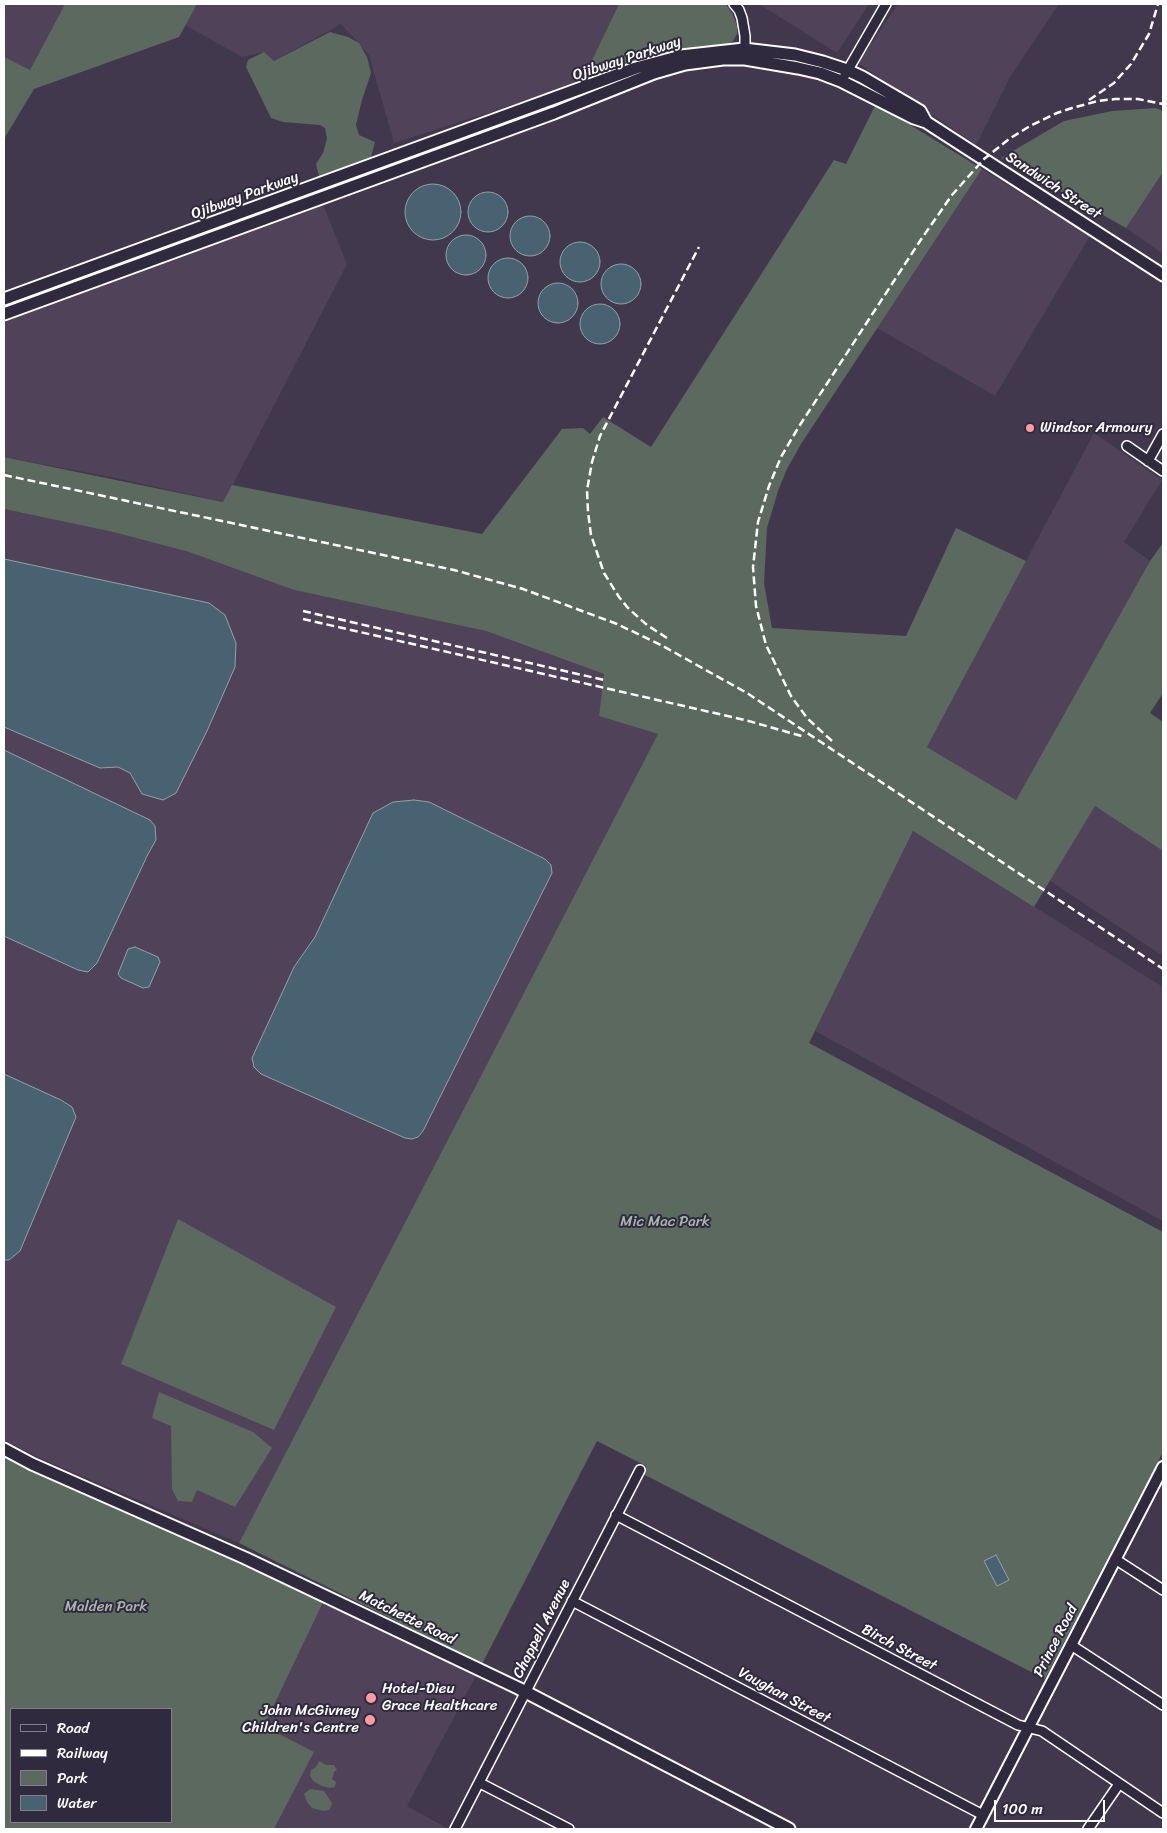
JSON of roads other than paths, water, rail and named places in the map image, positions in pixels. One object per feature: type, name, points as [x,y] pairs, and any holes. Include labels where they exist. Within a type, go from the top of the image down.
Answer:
[{"type":"main road","name":"Ojibway Parkway","points":[[745,54],[820,73],[841,81],[914,118],[926,122]]},
{"type":"main road","name":"Ojibway Parkway","points":[[5,307],[554,113],[664,69],[745,54],[795,55],[847,70],[920,111],[926,122]]},
{"type":"main road","name":"Sandwich Street","points":[[926,122],[1163,275]]},
{"type":"main road","name":"Matchette Road","points":[[4,1449],[32,1464],[246,1558],[525,1692],[789,1829]]},
{"type":"street","points":[[734,4],[742,18],[745,54]]},
{"type":"street","points":[[841,81],[886,4]]},
{"type":"street","points":[[1148,461],[1163,434]]},
{"type":"street","points":[[1127,446],[1163,471]]},
{"type":"street","name":"Prince Road","points":[[976,1829],[1163,1467]]},
{"type":"street","name":"Chappell Avenue","points":[[455,1829],[640,1470]]},
{"type":"street","name":"Birch Street","points":[[616,1515],[1013,1723],[1042,1732],[1163,1813]]},
{"type":"street","points":[[1116,1559],[1163,1590]]},
{"type":"street","name":"Vaughan Street","points":[[572,1601],[983,1815]]},
{"type":"street","points":[[1071,1645],[1163,1705]]},
{"type":"street","points":[[480,1783],[569,1829]]},
{"type":"street","points":[[1088,1829],[1119,1784]]},
{"type":"water","points":[[427,184],[439,184],[449,188],[457,196],[461,212],[457,228],[449,236],[439,240],[427,240],[417,236],[409,228],[405,218],[405,206],[409,196],[417,188]]},
{"type":"water","points":[[484,192],[492,192],[499,195],[505,201],[508,212],[505,223],[499,229],[492,232],[484,232],[477,229],[471,223],[468,216],[468,208],[471,201],[477,195]]},
{"type":"water","points":[[526,216],[534,216],[541,219],[547,225],[550,236],[547,247],[541,253],[534,256],[526,256],[519,253],[513,247],[510,240],[510,232],[513,225],[519,219]]},
{"type":"water","points":[[462,235],[470,235],[477,238],[483,244],[486,255],[483,266],[477,272],[470,275],[462,275],[455,272],[449,266],[446,259],[446,251],[449,244],[455,238]]},
{"type":"water","points":[[576,242],[584,242],[591,245],[597,251],[600,262],[597,273],[591,279],[584,282],[576,282],[569,279],[563,273],[560,266],[560,258],[563,251],[569,245]]},
{"type":"water","points":[[504,258],[512,258],[519,261],[525,267],[528,278],[525,289],[519,295],[512,298],[504,298],[497,295],[491,289],[488,282],[488,274],[491,267],[497,261]]},
{"type":"water","points":[[617,264],[625,264],[632,267],[638,273],[641,284],[638,295],[632,301],[625,304],[617,304],[610,301],[604,295],[601,288],[601,280],[604,273],[610,267]]},
{"type":"water","points":[[554,283],[562,283],[569,286],[575,292],[578,303],[575,314],[569,320],[562,323],[554,323],[547,320],[541,314],[538,307],[538,299],[541,292],[547,286]]},
{"type":"water","points":[[596,304],[604,304],[611,307],[617,313],[620,324],[617,335],[611,341],[604,344],[596,344],[589,341],[583,335],[580,328],[580,320],[583,313],[589,307]]},
{"type":"water","points":[[4,559],[209,603],[225,615],[236,643],[235,667],[207,731],[176,793],[163,800],[142,794],[130,773],[118,767],[100,768],[4,727]]},
{"type":"water","points":[[4,750],[150,820],[155,826],[156,840],[97,963],[88,972],[78,970],[4,936]]},
{"type":"water","points":[[414,800],[429,802],[545,859],[551,865],[552,873],[423,1131],[418,1137],[412,1139],[405,1138],[261,1074],[254,1067],[252,1058],[294,967],[315,937],[373,813],[393,802]]},
{"type":"water","points":[[135,947],[158,957],[160,962],[149,987],[143,988],[121,978],[118,974],[128,949]]},
{"type":"water","points":[[4,1074],[61,1100],[72,1107],[76,1117],[20,1251],[9,1260],[4,1260]]},
{"type":"water","points":[[996,1555],[1009,1580],[997,1586],[984,1561]]},
{"type":"railway","points":[[1089,100],[1114,83],[1131,64],[1149,34],[1158,4]]},
{"type":"railway","points":[[832,741],[807,718],[791,696],[766,645],[756,606],[753,567],[758,522],[769,486],[781,457],[920,241],[952,195],[984,159],[1009,139],[1030,126],[1072,108],[1098,101],[1115,99],[1138,99],[1163,104]]},
{"type":"railway","points":[[667,638],[647,625],[628,608],[604,573],[591,535],[587,490],[592,462],[600,436],[699,247]]},
{"type":"railway","points":[[4,475],[454,570],[523,589],[617,624],[661,645],[747,693],[1163,969]]},
{"type":"railway","points":[[303,611],[604,680]]},
{"type":"railway","points":[[303,619],[745,720],[805,737]]},
{"type":"place","name":"Windsor Armoury","points":[[1030,428]]},
{"type":"place","name":"Hotel-Dieu Grace Healthcare","points":[[371,1698]]},
{"type":"place","name":"John McGivney Children's Centre","points":[[370,1720]]},
{"type":"park label","name":"Mic Mac Park","points":[[665,1222]]},
{"type":"park label","name":"Malden Park","points":[[106,1607]]}]
